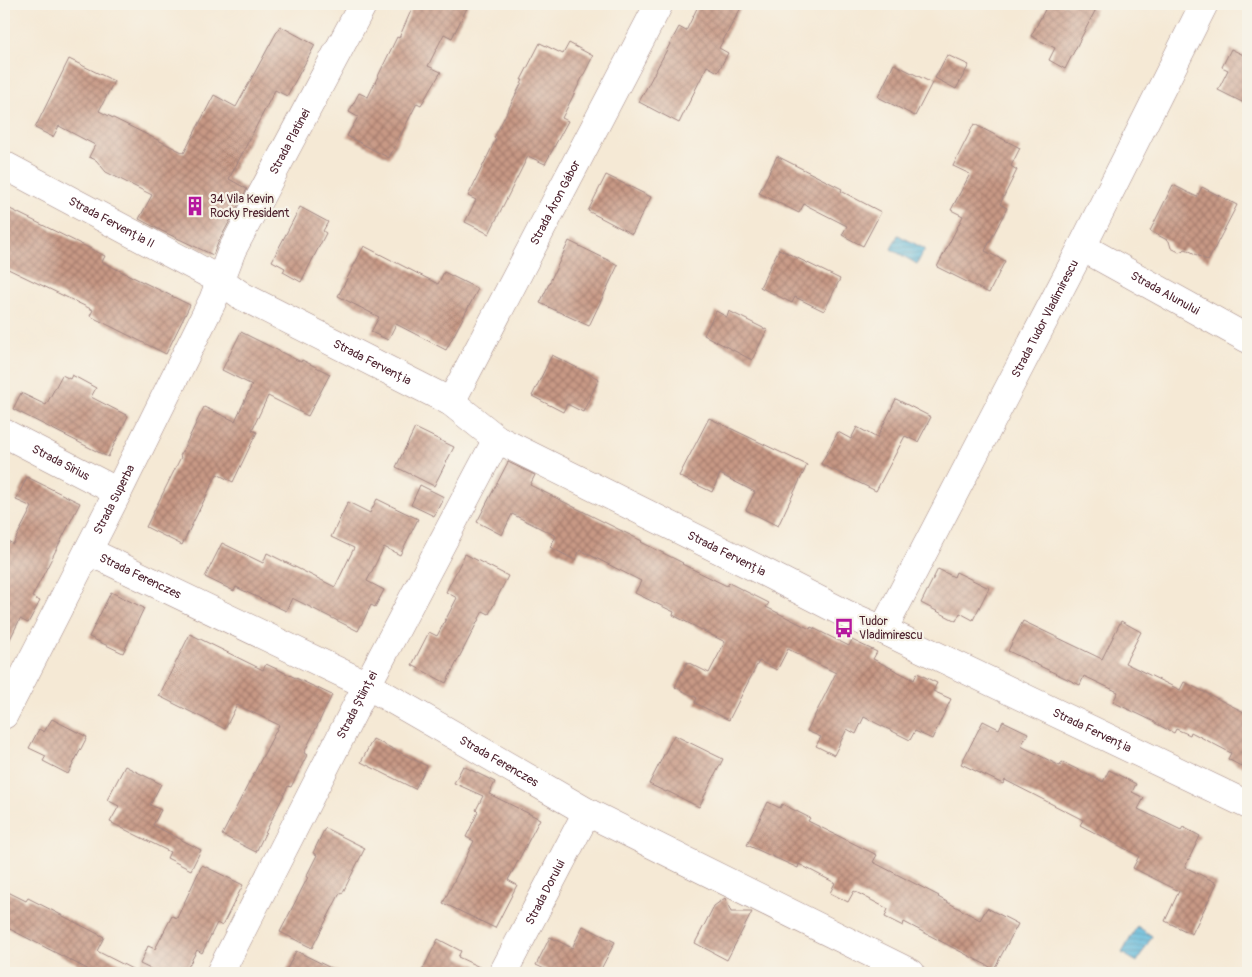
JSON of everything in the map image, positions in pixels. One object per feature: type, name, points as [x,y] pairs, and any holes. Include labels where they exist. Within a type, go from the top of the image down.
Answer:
[{"type":"street","name":"Strada Platinei","points":[[220,280],[232,250],[363,4]]},
{"type":"street","name":"Strada Áron Gábor","points":[[451,402],[659,4]]},
{"type":"street","name":"Strada Tudor Vladimirescu","points":[[883,630],[1082,247],[1204,4]]},
{"type":"street","name":"Strada Fervenția II","points":[[4,165],[220,280]]},
{"type":"street","name":"Strada Alunului","points":[[1082,247],[1248,339]]},
{"type":"street","name":"Strada Fervenția","points":[[220,280],[242,296],[451,402],[497,439],[844,613],[1248,805]]},
{"type":"street","name":"Strada Superba","points":[[4,715],[10,685],[88,551],[212,300],[220,280]]},
{"type":"street","name":"Strada Sirius","points":[[4,433],[118,492]]},
{"type":"street","name":"Strada Științei","points":[[220,973],[367,685],[497,439]]},
{"type":"street","name":"Strada Ferenczes","points":[[88,551],[367,685],[587,812],[911,973]]},
{"type":"street","name":"Strada Dorului","points":[[503,973],[587,812]]},
{"type":"water","points":[[898,235],[925,249],[917,264],[891,249]]},
{"type":"water","points":[[1137,926],[1152,936],[1137,962],[1122,953]]},
{"type":"building","points":[[414,4],[469,4],[452,38],[444,34],[428,66],[441,72],[421,105],[417,103],[389,158],[347,136],[358,117],[349,112],[359,93],[368,97],[397,37],[399,38]]},
{"type":"building","points":[[699,4],[743,4],[719,48],[728,53],[718,72],[707,66],[679,123],[639,102],[679,27],[686,31]]},
{"type":"building","points":[[1048,4],[1086,4],[1096,9],[1065,69],[1049,60],[1055,48],[1031,36]]},
{"type":"building","points":[[280,26],[315,45],[287,96],[275,90],[229,179],[247,189],[213,255],[139,219],[152,195],[106,172],[96,160],[89,157],[95,145],[59,126],[53,137],[35,128],[69,59],[114,81],[99,111],[184,153],[214,95],[236,107]]},
{"type":"building","points":[[540,43],[563,54],[569,43],[593,56],[562,118],[568,121],[545,164],[528,156],[489,234],[465,222],[476,200],[468,196]]},
{"type":"building","points":[[1231,49],[1248,57],[1248,105],[1218,90],[1228,70],[1222,67]]},
{"type":"building","points":[[947,55],[969,65],[956,89],[935,78]]},
{"type":"building","points":[[894,64],[932,83],[915,116],[878,97]]},
{"type":"building","points":[[974,124],[1020,148],[1011,166],[1017,170],[1000,204],[1007,208],[985,251],[1005,261],[989,293],[937,267],[963,216],[951,210],[970,174],[953,166]]},
{"type":"building","points":[[777,156],[842,189],[841,191],[881,212],[863,246],[842,235],[847,226],[804,204],[799,213],[759,193]]},
{"type":"building","points":[[606,175],[651,197],[632,234],[588,211]]},
{"type":"building","points":[[1173,185],[1197,197],[1202,187],[1237,205],[1208,261],[1186,249],[1179,252],[1171,248],[1169,241],[1150,231]]},
{"type":"building","points":[[4,206],[105,256],[102,262],[190,305],[166,354],[90,316],[93,310],[4,267]]},
{"type":"building","points":[[300,207],[328,222],[323,231],[326,233],[301,282],[283,272],[285,268],[272,261]]},
{"type":"building","points":[[569,241],[618,265],[589,326],[540,303]]},
{"type":"building","points":[[364,246],[438,284],[444,272],[478,289],[446,350],[396,324],[388,340],[371,332],[379,317],[338,296]]},
{"type":"building","points":[[779,249],[840,279],[824,311],[795,297],[792,303],[760,287]]},
{"type":"building","points":[[716,311],[727,317],[729,311],[767,330],[752,360],[704,335]]},
{"type":"building","points":[[241,332],[301,362],[302,360],[330,374],[308,416],[268,396],[252,430],[257,432],[233,482],[217,474],[182,545],[146,527],[204,407],[235,421],[252,385],[222,370]]},
{"type":"building","points":[[552,355],[599,379],[583,412],[567,404],[563,412],[532,396]]},
{"type":"building","points":[[62,375],[70,379],[72,375],[96,388],[91,397],[128,416],[108,457],[13,409],[21,393],[46,405]]},
{"type":"building","points":[[896,399],[931,417],[918,442],[905,436],[876,491],[821,464],[838,432],[851,439],[857,427],[877,438]]},
{"type":"building","points":[[709,418],[807,465],[778,526],[746,510],[755,492],[720,474],[712,492],[679,476]]},
{"type":"building","points":[[415,428],[454,447],[434,486],[396,467]]},
{"type":"building","points":[[508,462],[535,475],[530,485],[642,541],[682,564],[727,586],[729,583],[769,603],[766,607],[810,629],[811,627],[849,646],[852,640],[877,652],[873,659],[914,680],[917,673],[937,683],[933,691],[951,699],[932,739],[915,731],[910,740],[864,717],[856,734],[847,729],[834,755],[816,746],[821,737],[807,731],[836,673],[788,649],[777,670],[759,661],[729,720],[695,703],[697,698],[675,687],[687,662],[709,673],[725,642],[673,615],[674,612],[635,593],[641,581],[580,550],[575,560],[550,547],[556,536],[512,514],[502,535],[477,522]]},
{"type":"building","points":[[27,477],[80,503],[32,597],[40,601],[28,623],[20,619],[4,651],[4,539],[13,544],[32,507],[16,500]]},
{"type":"building","points":[[420,485],[444,497],[434,516],[411,505]]},
{"type":"building","points":[[377,499],[418,519],[400,555],[384,547],[367,581],[384,590],[375,607],[371,605],[358,631],[292,598],[286,611],[236,587],[234,591],[205,577],[222,543],[263,563],[267,553],[335,587],[354,548],[331,537],[348,502],[370,513]]},
{"type":"building","points":[[465,554],[508,576],[489,614],[483,611],[446,683],[412,665],[429,632],[437,636],[457,598],[446,592]]},
{"type":"building","points":[[938,569],[954,577],[956,572],[989,588],[973,620],[960,613],[956,621],[921,603]]},
{"type":"building","points":[[111,592],[144,608],[123,653],[89,637]]},
{"type":"building","points":[[1023,621],[1102,659],[1121,621],[1141,632],[1125,663],[1180,690],[1184,682],[1248,714],[1248,770],[1228,759],[1231,753],[1191,732],[1190,735],[1176,729],[1174,733],[1113,702],[1118,692],[1084,676],[1080,685],[1008,651]]},
{"type":"building","points":[[190,634],[263,670],[266,664],[332,695],[304,753],[307,755],[291,787],[288,786],[256,852],[222,835],[279,725],[237,705],[225,729],[159,696]]},
{"type":"building","points":[[52,719],[87,737],[68,774],[43,761],[46,756],[29,748],[39,729],[44,732]]},
{"type":"building","points":[[983,721],[999,729],[1003,721],[1028,733],[1021,746],[1060,766],[1062,762],[1103,782],[1109,770],[1136,784],[1132,792],[1144,798],[1138,809],[1181,830],[1183,827],[1200,836],[1185,867],[1217,883],[1192,934],[1165,921],[1179,891],[1133,868],[1139,856],[1080,825],[1083,820],[1005,780],[1003,784],[961,764]]},
{"type":"building","points":[[674,735],[723,759],[699,807],[649,784]]},
{"type":"building","points":[[373,739],[427,766],[415,789],[361,762]]},
{"type":"building","points":[[125,766],[161,784],[150,805],[161,810],[153,825],[201,850],[191,870],[167,858],[170,852],[110,822],[119,806],[107,800]]},
{"type":"building","points":[[463,766],[495,782],[489,794],[540,819],[508,880],[517,885],[495,928],[443,903],[474,841],[466,837],[478,812],[476,810],[483,796],[454,783]]},
{"type":"building","points":[[768,802],[780,808],[782,804],[810,818],[808,821],[877,855],[873,862],[939,896],[980,920],[987,908],[1018,924],[994,969],[904,922],[903,926],[885,917],[888,909],[854,891],[848,902],[830,893],[835,883],[799,864],[798,868],[747,845]]},
{"type":"building","points":[[325,828],[365,848],[312,948],[280,932],[308,877],[306,877],[317,855],[313,853]]},
{"type":"building","points":[[202,865],[243,885],[222,926],[217,923],[202,953],[197,950],[185,973],[159,973],[140,964],[148,946],[155,949],[172,916],[177,918]]},
{"type":"building","points":[[4,890],[26,901],[28,898],[104,937],[97,951],[140,973],[95,973],[4,926]]},
{"type":"building","points":[[725,898],[731,912],[752,912],[727,960],[695,943],[714,906]]},
{"type":"building","points":[[583,926],[615,942],[599,973],[553,973],[536,965],[550,937],[572,948]]},
{"type":"building","points":[[438,939],[461,951],[458,957],[488,971],[487,973],[421,973]]},
{"type":"building","points":[[296,951],[341,973],[285,973]]},
{"type":"place","name":"34 Vila Kevin Rocky President","points":[[195,206]]},
{"type":"place","name":"Tudor Vladimirescu","points":[[844,628]]}]
